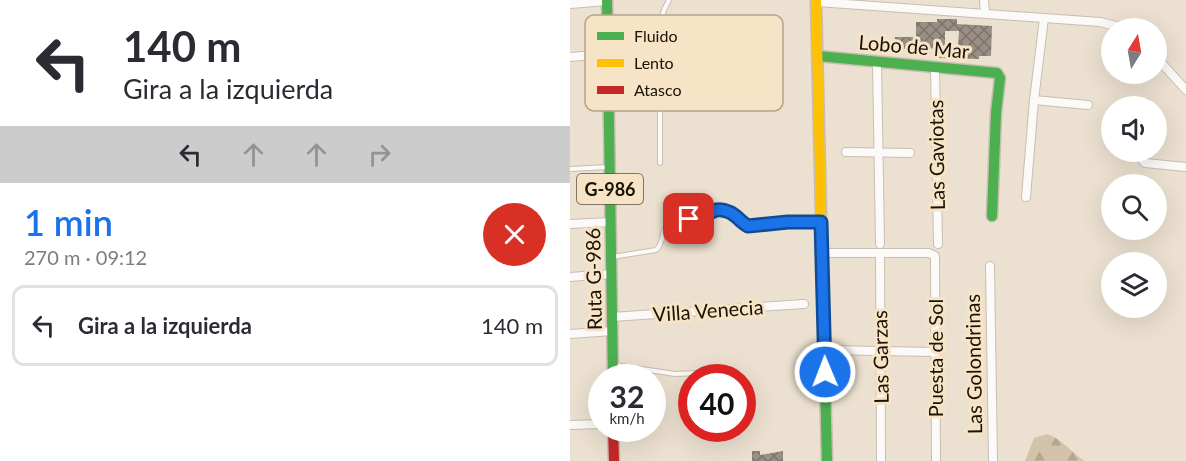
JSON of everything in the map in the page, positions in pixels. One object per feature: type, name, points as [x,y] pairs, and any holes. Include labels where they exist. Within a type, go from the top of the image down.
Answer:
[{"type":"street","points":[[984,0],[985,13]]},
{"type":"street","points":[[570,4],[607,1]]},
{"type":"street","points":[[827,461],[816,1],[928,5],[985,13],[1101,23]]},
{"type":"street","points":[[1026,197],[1044,18]]},
{"type":"street","points":[[570,57],[585,56]]},
{"type":"street","name":"Lobo de Mar","points":[[818,56],[995,72],[999,75],[992,216]]},
{"type":"street","name":"Las Garzas","points":[[877,62],[881,461]]},
{"type":"street","name":"Las Gaviotas","points":[[935,66],[938,244]]},
{"type":"street","points":[[1167,69],[1186,90]]},
{"type":"street","points":[[1034,100],[1088,105]]},
{"type":"street","name":"Ruta G-986","points":[[609,111],[613,364]]},
{"type":"street","points":[[846,152],[910,153]]},
{"type":"street","points":[[1144,162],[1186,167]]},
{"type":"street","points":[[570,224],[610,222]]},
{"type":"street","points":[[822,253],[880,248]]},
{"type":"street","name":"Puesta de Sol","points":[[880,248],[933,255],[935,259],[936,461]]},
{"type":"street","name":"Las Golondrinas","points":[[990,266],[993,461]]},
{"type":"street","points":[[570,277],[611,274]]},
{"type":"street","name":"Villa Venecia","points":[[612,317],[804,304]]},
{"type":"street","points":[[570,334],[612,331]]},
{"type":"street","points":[[825,350],[934,352]]},
{"type":"street","points":[[570,425],[588,424]]},
{"type":"street","points":[[613,442],[614,461]]},
{"type":"lane","points":[[663,15],[669,0]]},
{"type":"lane","points":[[660,111],[660,163]]},
{"type":"lane","points":[[570,169],[610,167]]},
{"type":"lane","points":[[611,257],[657,250],[662,243],[665,228],[671,222],[680,218],[700,219],[715,210],[731,213],[748,226],[788,222],[821,222]]},
{"type":"green space","points":[[1047,434],[1058,439],[1085,461],[1025,461],[1034,438]]},
{"type":"building","points":[[937,19],[957,19],[957,24],[992,26],[991,56],[979,56],[979,59],[939,58],[939,49],[924,48],[924,53],[917,53],[917,49],[894,49],[895,37],[916,37],[916,22],[937,22]],"holes":[[[945,31],[959,31],[958,46],[947,46]]]},
{"type":"building","points":[[752,451],[760,451],[760,455],[783,451],[783,461],[752,461]]},
{"type":"traffic: fast","points":[[607,0],[607,15]]},
{"type":"traffic: fast","points":[[818,56],[997,73],[1000,78],[996,113],[992,216]]},
{"type":"traffic: fast","points":[[609,111],[613,364]]},
{"type":"traffic: fast","points":[[823,298],[827,461]]},
{"type":"traffic: slow","points":[[816,0],[823,298]]},
{"type":"traffic: jam","points":[[613,442],[614,461]]},
{"type":"route","points":[[689,219],[700,219],[711,211],[719,209],[735,215],[748,226],[788,222],[821,222],[825,372]]}]
